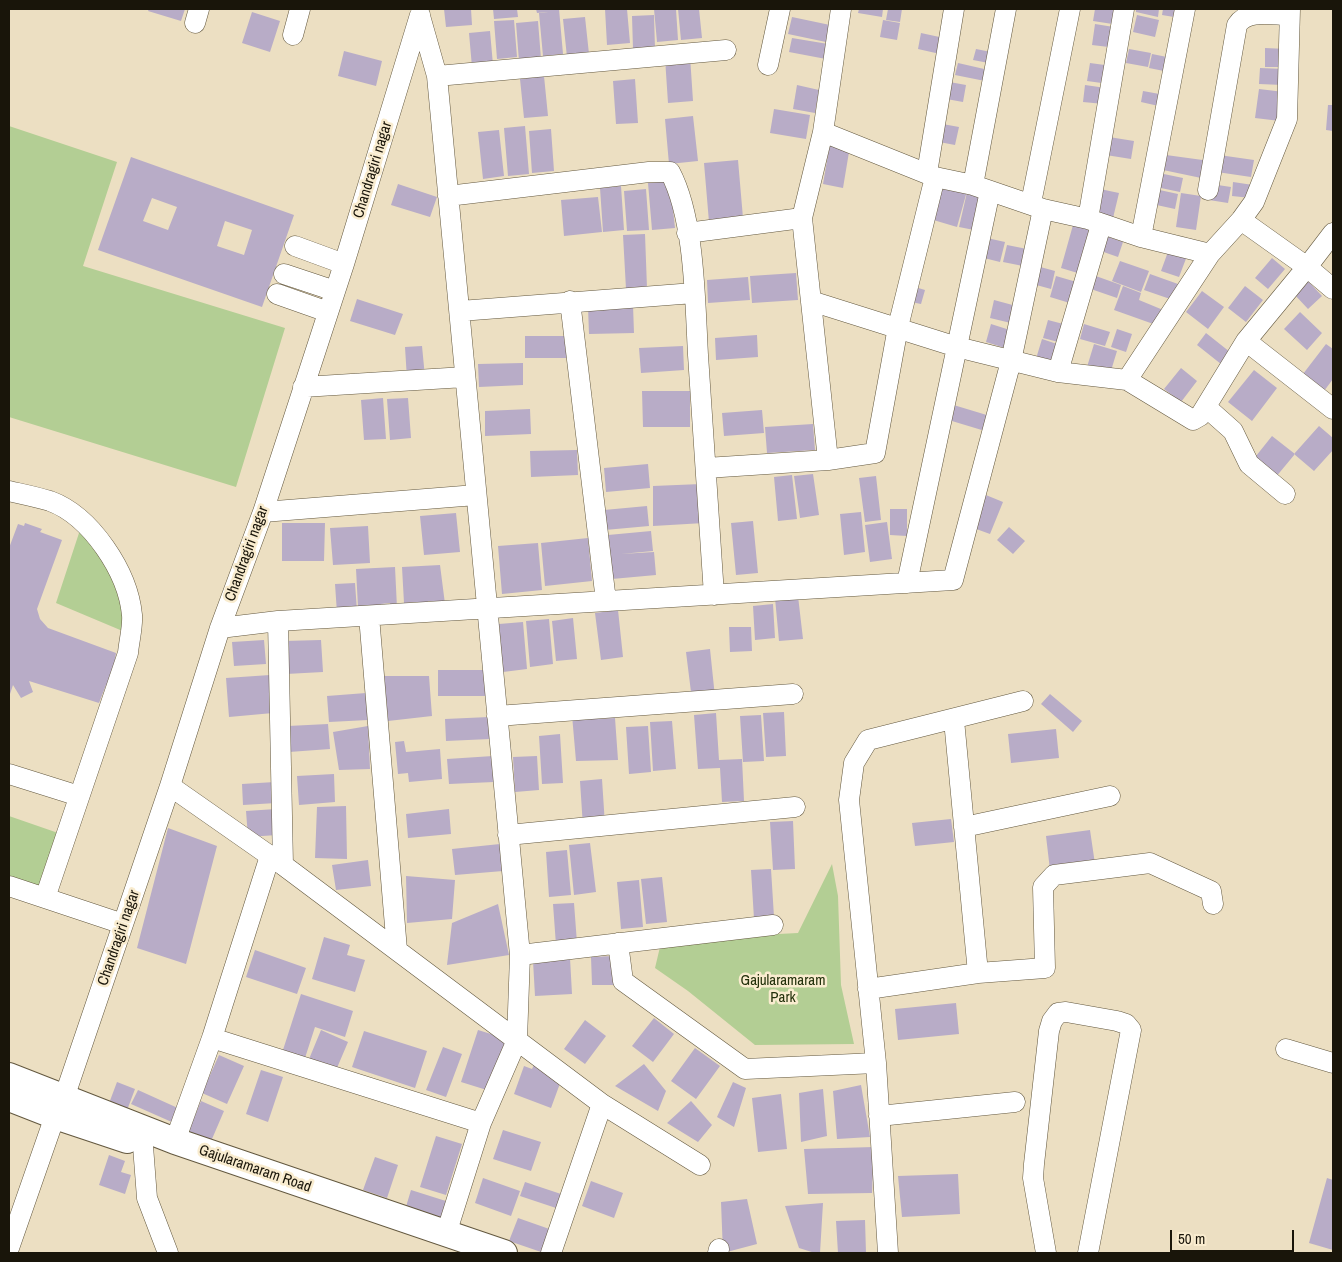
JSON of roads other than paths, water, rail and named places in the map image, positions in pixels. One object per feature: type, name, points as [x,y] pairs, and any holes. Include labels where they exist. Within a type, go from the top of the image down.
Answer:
[{"type":"main road","name":"Gajularamaram Road","points":[[9,1076],[60,1107],[143,1146],[450,1244],[504,1253]]},
{"type":"main road","name":"Gajularamaram Road","points":[[9,1098],[60,1107],[175,1141],[450,1244]]},
{"type":"street","points":[[293,35],[300,9]]},
{"type":"street","points":[[768,65],[780,9]]},
{"type":"street","points":[[828,460],[802,218],[823,132],[841,9]]},
{"type":"street","points":[[706,468],[828,460],[875,453],[898,327],[931,175],[954,9]]},
{"type":"street","points":[[907,583],[957,347],[1006,9]]},
{"type":"street","points":[[220,628],[278,621],[953,580],[1011,360],[1070,9]]},
{"type":"street","points":[[1058,372],[1094,222],[1124,9]]},
{"type":"street","points":[[1141,237],[1185,9]]},
{"type":"street","points":[[422,12],[437,76],[520,955],[517,1040],[481,1123],[450,1244]]},
{"type":"street","name":"Chandragiri nagar","points":[[9,1248],[16,1205],[60,1107],[170,786],[220,628],[263,512],[344,264],[422,12]]},
{"type":"street","points":[[1127,380],[1210,254],[1241,220],[1254,202],[1287,119],[1289,12],[1250,15],[1244,17],[1237,25],[1208,190]]},
{"type":"street","points":[[437,76],[726,50]]},
{"type":"street","points":[[823,132],[931,175],[981,188],[1141,237],[1210,254]]},
{"type":"street","points":[[448,196],[649,172],[670,172],[678,187],[687,233],[694,293],[714,595]]},
{"type":"street","points":[[687,233],[802,218]]},
{"type":"street","points":[[1241,220],[1307,267],[1333,289]]},
{"type":"street","points":[[811,301],[957,347],[1058,372],[1127,380],[1193,420],[1200,416],[1246,341],[1333,234]]},
{"type":"street","points":[[294,246],[344,264]]},
{"type":"street","points":[[284,274],[335,291]]},
{"type":"street","points":[[460,311],[570,301],[694,293]]},
{"type":"street","points":[[277,294],[328,312]]},
{"type":"street","points":[[570,301],[606,601]]},
{"type":"street","points":[[1246,341],[1333,409]]},
{"type":"street","points":[[304,387],[465,377]]},
{"type":"street","points":[[1206,407],[1233,431],[1249,464],[1285,494]]},
{"type":"street","points":[[9,491],[51,502],[88,525],[112,558],[124,587],[132,615],[128,653],[45,898]]},
{"type":"street","points":[[263,512],[476,495]]},
{"type":"street","points":[[369,616],[397,950]]},
{"type":"street","points":[[175,1141],[276,861],[278,621]]},
{"type":"street","points":[[497,716],[793,694]]},
{"type":"street","points":[[888,1253],[876,1063],[849,800],[854,763],[868,740],[1024,701]]},
{"type":"street","points":[[954,720],[978,973]]},
{"type":"street","points":[[9,774],[80,796]]},
{"type":"street","points":[[170,786],[397,950],[602,1104],[700,1164]]},
{"type":"street","points":[[964,826],[1110,796]]},
{"type":"street","points":[[508,835],[795,807]]},
{"type":"street","points":[[868,989],[978,973],[1045,968],[1043,887],[1054,875],[1150,863],[1211,891],[1213,904]]},
{"type":"street","points":[[9,886],[123,924]]},
{"type":"street","points":[[520,955],[774,925]]},
{"type":"street","points":[[618,943],[623,981],[745,1069],[876,1063]]},
{"type":"street","points":[[1046,1253],[1033,1178],[1034,1164],[1052,1021],[1058,1013],[1066,1012],[1117,1021],[1126,1024],[1131,1030],[1088,1253]]},
{"type":"street","points":[[212,1038],[481,1123]]},
{"type":"street","points":[[1286,1049],[1333,1063]]},
{"type":"street","points":[[879,1116],[1015,1102]]},
{"type":"street","points":[[552,1253],[602,1104]]},
{"type":"street","points":[[143,1146],[147,1198],[168,1253]]},
{"type":"park label","name":"Gajularamaram Park","points":[[783,990]]}]
